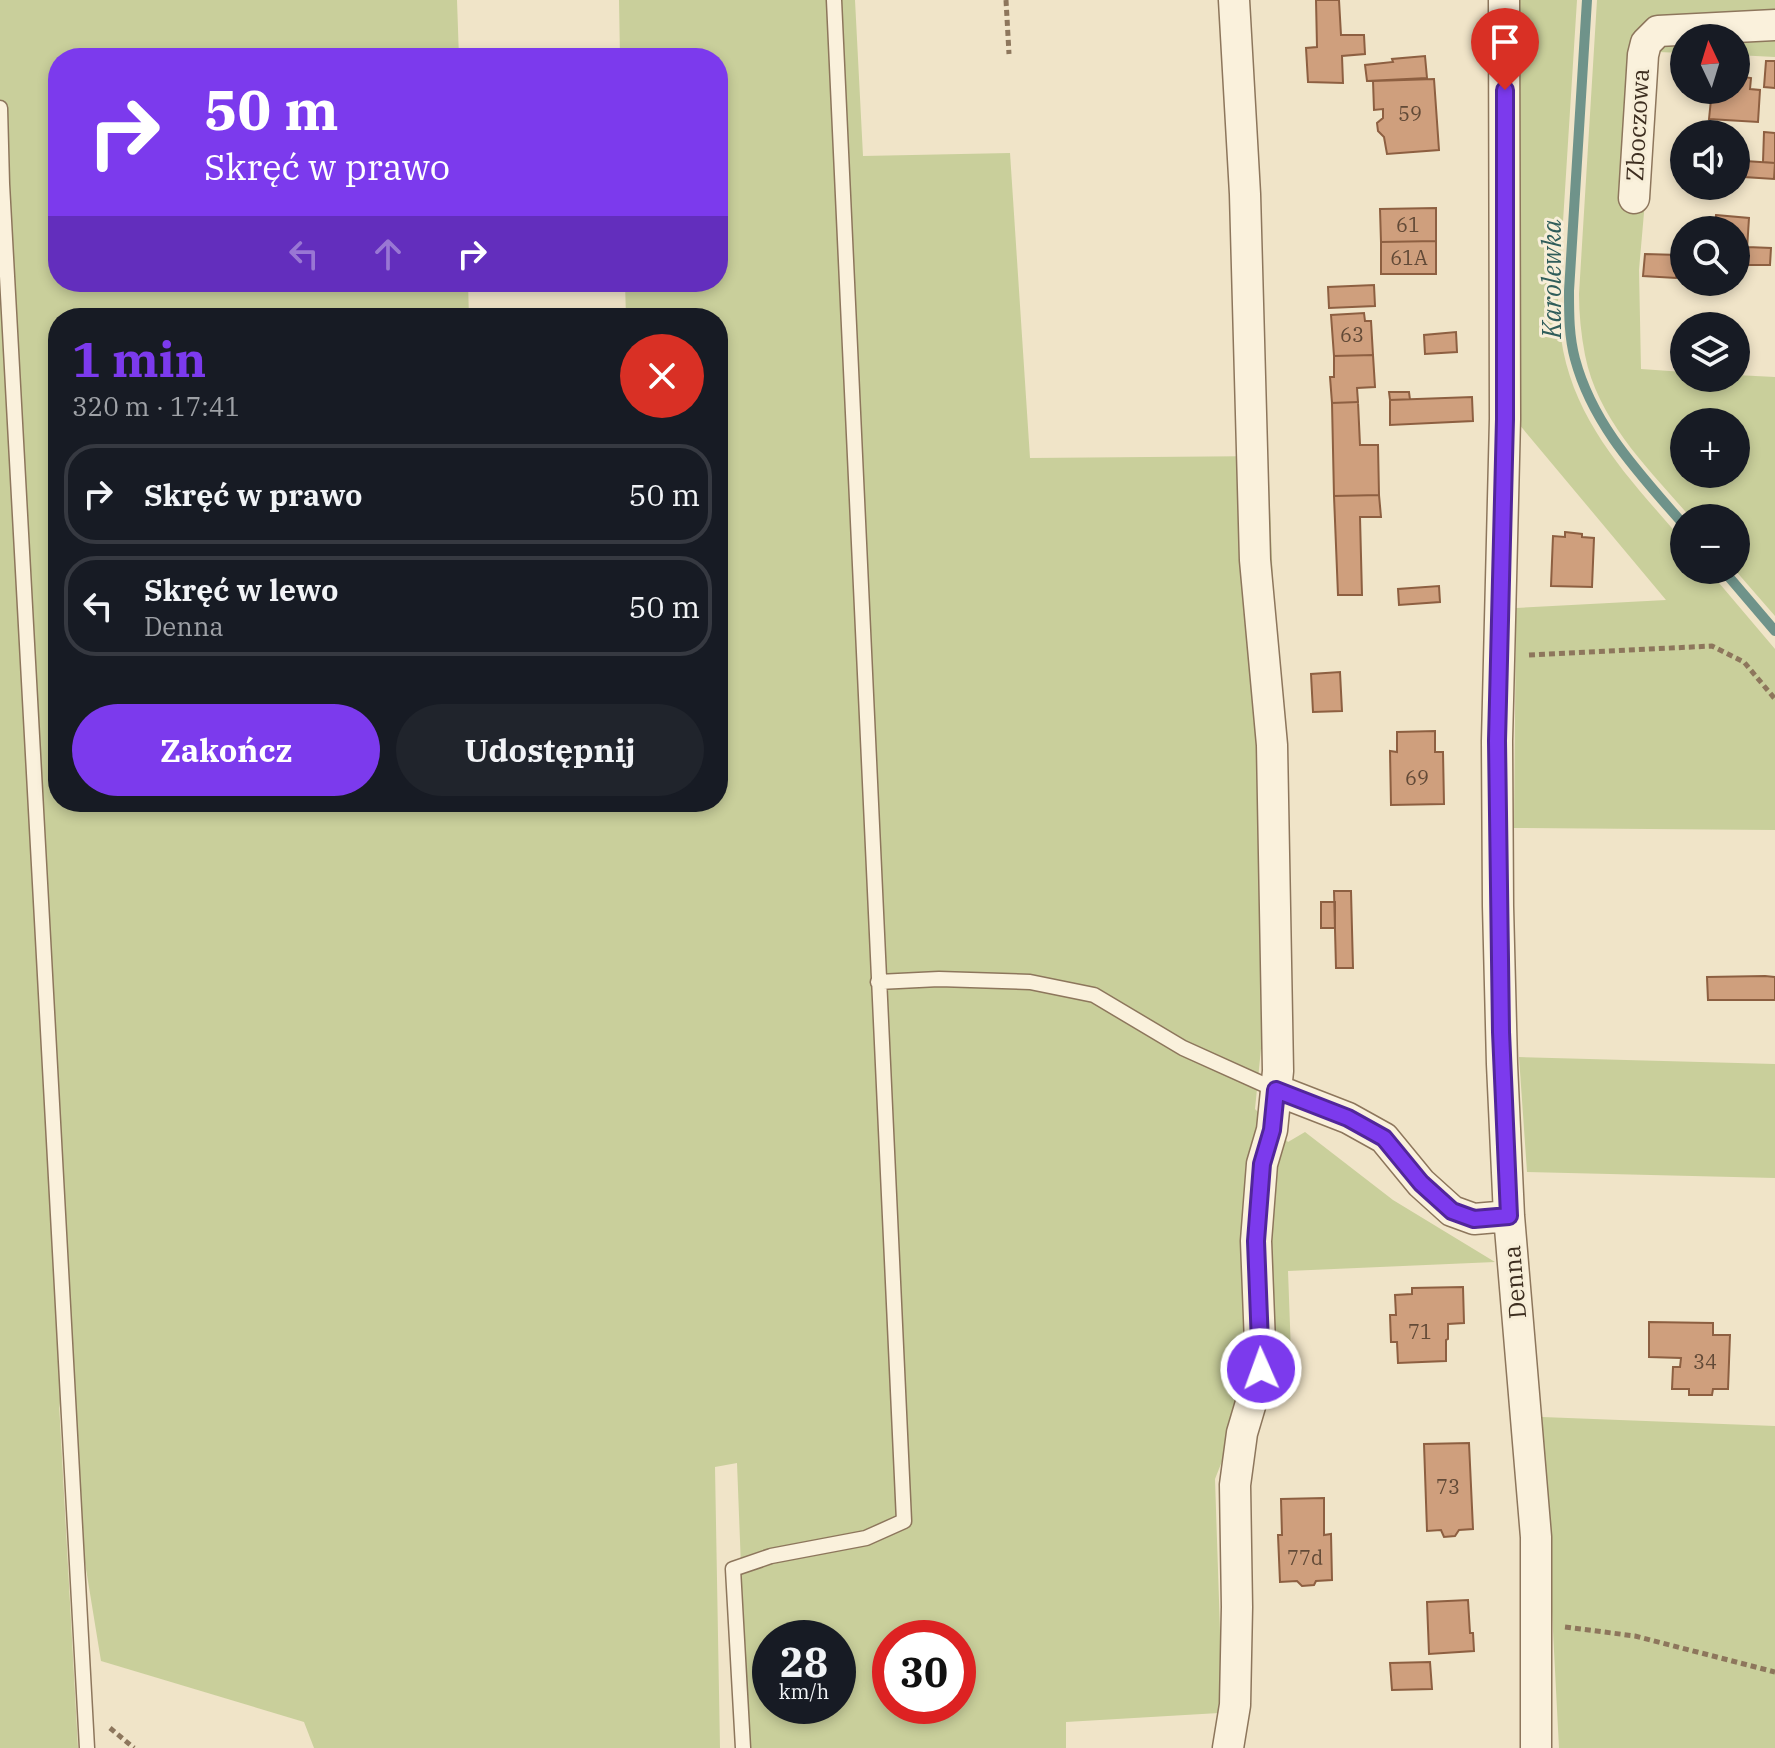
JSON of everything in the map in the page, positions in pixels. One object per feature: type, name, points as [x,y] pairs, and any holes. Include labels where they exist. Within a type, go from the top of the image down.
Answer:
[{"type":"street","points":[[1228,1748],[1235,1705],[1235,1485],[1242,1433],[1261,1369],[1256,1241],[1262,1164],[1272,1130],[1278,1071],[1272,745],[1255,560],[1245,194],[1234,0]]},
{"type":"street","name":"Denna","points":[[1504,0],[1505,419],[1497,741],[1498,906],[1509,1216],[1536,1537],[1536,1748]]},
{"type":"street","name":"Zboczowa","points":[[1634,198],[1646,43],[1658,31],[1775,25]]},
{"type":"street","points":[[1276,1090],[1348,1118],[1384,1138],[1421,1183],[1452,1211],[1474,1219],[1509,1216]]},
{"type":"lane","points":[[743,1748],[733,1569],[771,1556],[866,1538],[904,1521],[834,0]]},
{"type":"lane","points":[[0,108],[87,1748]]},
{"type":"lane","points":[[878,982],[939,979],[1030,982],[1094,995],[1183,1048],[1276,1090]]},
{"type":"path","points":[[1006,0],[1009,54]]},
{"type":"path","points":[[1499,656],[1712,646],[1744,662],[1775,699]]},
{"type":"path","points":[[1537,1624],[1635,1636],[1775,1672]]},
{"type":"green space","points":[[0,0],[457,0],[459,48],[48,48],[48,292],[468,292],[469,308],[48,308],[48,812],[728,812],[728,308],[626,308],[625,292],[728,292],[728,48],[620,48],[619,0],[855,0],[863,156],[1010,153],[1030,458],[1268,456],[1291,1047],[1261,1049],[1255,1109],[1288,1142],[1305,1132],[1393,1200],[1495,1262],[1288,1271],[1291,1353],[1252,1348],[1230,1441],[1215,1479],[1222,1691],[1219,1713],[1066,1722],[1066,1748],[748,1748],[737,1463],[715,1467],[720,1748],[314,1748],[304,1722],[101,1661],[59,1403],[78,1748],[0,1748]]},
{"type":"green space","points":[[1518,0],[1577,0],[1558,301],[1560,333],[1568,369],[1591,424],[1607,449],[1670,526],[1670,584],[1720,584],[1775,649],[1775,830],[1514,828],[1516,608],[1666,600],[1518,423]]},
{"type":"green space","points":[[1597,0],[1775,0],[1775,57],[1750,56],[1750,24],[1670,24],[1670,52],[1658,52],[1639,270],[1641,369],[1670,371],[1670,392],[1750,392],[1750,376],[1775,377],[1775,616],[1747,584],[1750,584],[1750,504],[1679,504],[1613,423],[1592,379],[1580,324],[1579,294]]},
{"type":"green space","points":[[1519,1057],[1775,1064],[1775,1178],[1527,1172]]},
{"type":"green space","points":[[1542,1417],[1775,1426],[1775,1748],[1559,1748]]},
{"type":"building","points":[[1316,0],[1339,0],[1341,35],[1364,35],[1365,54],[1342,56],[1343,83],[1308,82],[1306,48],[1317,47]]},
{"type":"building","points":[[1425,56],[1427,78],[1367,81],[1365,65]]},
{"type":"building","points":[[1766,61],[1775,61],[1775,88],[1764,87]]},
{"type":"building","points":[[1434,79],[1439,150],[1387,154],[1377,123],[1383,118],[1383,109],[1374,110],[1373,81]]},
{"type":"building","points":[[1750,89],[1760,90],[1758,122],[1709,119],[1711,104],[1750,104]]},
{"type":"building","points":[[1764,132],[1775,133],[1775,163],[1763,162]]},
{"type":"building","points":[[1750,161],[1775,163],[1774,179],[1750,177]]},
{"type":"building","points":[[1436,208],[1436,241],[1381,242],[1380,209]]},
{"type":"building","points":[[1436,241],[1436,274],[1381,274],[1381,242]]},
{"type":"building","points":[[1750,247],[1771,248],[1770,265],[1750,265]]},
{"type":"building","points":[[1645,254],[1670,255],[1670,278],[1643,276]]},
{"type":"building","points":[[1374,285],[1375,306],[1329,308],[1328,287]]},
{"type":"building","points":[[1364,313],[1365,321],[1371,321],[1373,355],[1334,356],[1331,315]]},
{"type":"building","points":[[1456,332],[1457,352],[1425,354],[1424,335]]},
{"type":"building","points":[[1373,355],[1375,387],[1357,388],[1358,402],[1332,403],[1330,377],[1334,377],[1334,356]]},
{"type":"building","points":[[1389,392],[1409,392],[1410,400],[1390,400]]},
{"type":"building","points":[[1472,397],[1473,421],[1390,425],[1390,400]]},
{"type":"building","points":[[1358,402],[1360,445],[1378,445],[1379,495],[1334,496],[1332,403]]},
{"type":"building","points":[[1379,495],[1381,517],[1360,517],[1362,595],[1338,595],[1334,496]]},
{"type":"building","points":[[1565,532],[1594,538],[1592,587],[1551,586],[1553,536],[1565,537]]},
{"type":"building","points":[[1439,586],[1440,602],[1399,605],[1398,589]]},
{"type":"building","points":[[1340,672],[1342,711],[1313,712],[1311,674]]},
{"type":"building","points":[[1435,731],[1435,752],[1443,752],[1444,804],[1391,805],[1390,751],[1397,752],[1397,732]]},
{"type":"building","points":[[1334,891],[1351,891],[1353,968],[1336,968]]},
{"type":"building","points":[[1321,902],[1335,902],[1335,928],[1321,928]]},
{"type":"building","points":[[1707,977],[1775,977],[1775,1000],[1708,1000]]},
{"type":"building","points":[[1463,1287],[1464,1323],[1448,1324],[1446,1361],[1398,1363],[1397,1342],[1391,1342],[1390,1315],[1396,1315],[1395,1295],[1412,1294],[1412,1288]]},
{"type":"building","points":[[1649,1322],[1713,1323],[1713,1335],[1730,1335],[1728,1389],[1713,1389],[1712,1395],[1689,1395],[1689,1389],[1672,1389],[1673,1367],[1680,1367],[1681,1358],[1649,1357]]},
{"type":"building","points":[[1469,1443],[1473,1529],[1459,1530],[1455,1536],[1444,1537],[1441,1530],[1427,1531],[1424,1444]]},
{"type":"building","points":[[1324,1498],[1324,1535],[1331,1534],[1332,1580],[1302,1586],[1297,1581],[1280,1582],[1278,1535],[1282,1535],[1281,1499]]},
{"type":"building","points":[[1468,1600],[1474,1651],[1429,1654],[1427,1602]]},
{"type":"building","points":[[1430,1662],[1432,1689],[1392,1690],[1390,1663]]},
{"type":"waterway","name":"Karolewka","points":[[1587,0],[1569,291],[1573,351],[1583,383],[1606,428],[1670,509]]},
{"type":"waterway","name":"Karolewka","points":[[1735,584],[1775,631]]},
{"type":"route","points":[[1261,1369],[1256,1241],[1262,1164],[1272,1130],[1276,1090],[1348,1118],[1384,1138],[1421,1183],[1452,1211],[1474,1219],[1509,1216],[1501,1032],[1497,741],[1505,419],[1505,90]]}]
